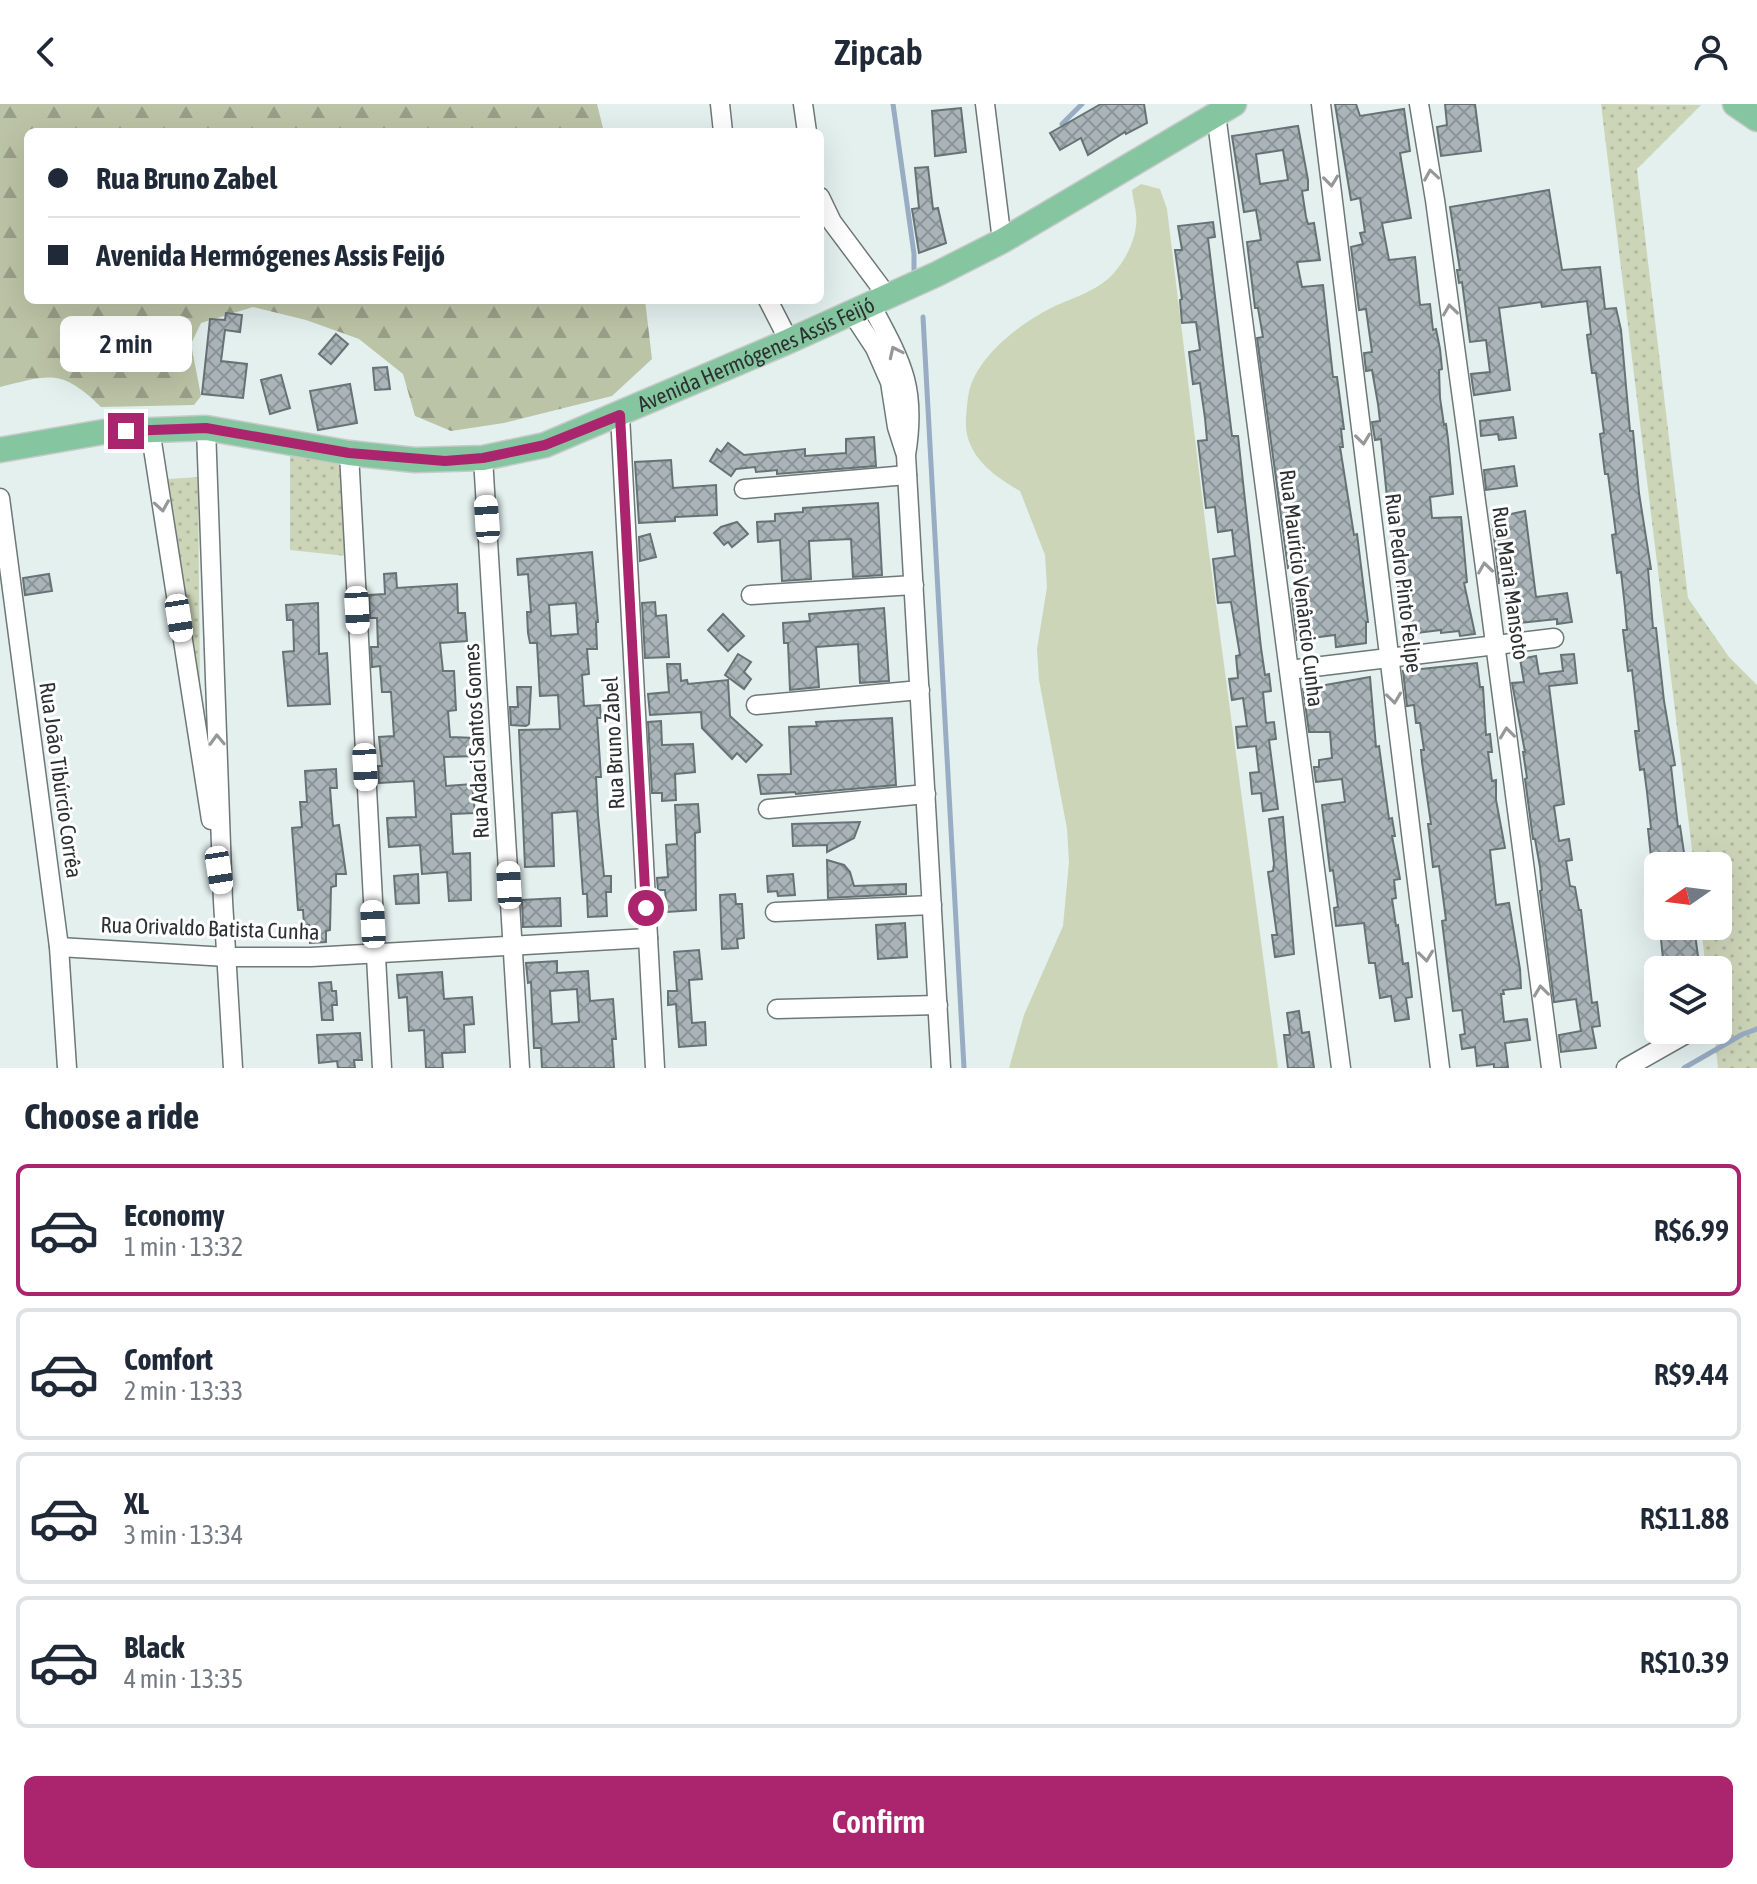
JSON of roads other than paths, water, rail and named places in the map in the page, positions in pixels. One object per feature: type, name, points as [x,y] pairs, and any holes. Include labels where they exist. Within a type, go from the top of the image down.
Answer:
[{"type":"main road","points":[[1735,104],[1757,119]]},
{"type":"main road","name":"Avenida Hermógenes Assis Feijó","points":[[0,450],[103,432],[206,428],[349,453],[415,460],[483,458],[545,445],[870,305],[1002,241],[1225,109]]},
{"type":"street","points":[[720,104],[723,128]]},
{"type":"street","points":[[803,104],[806,128]]},
{"type":"street","points":[[985,104],[1002,241]]},
{"type":"street","name":"Rua Pedro Pinto Felipe","points":[[1321,104],[1440,1068]]},
{"type":"street","name":"Rua Maria Mansoto","points":[[1419,104],[1435,200],[1551,1068]]},
{"type":"street","name":"Rua Maurício Venâncio Cunha","points":[[1225,109],[1289,670],[1341,1068]]},
{"type":"street","points":[[824,205],[898,357],[911,405],[906,455],[941,1068]]},
{"type":"street","points":[[770,304],[789,341]]},
{"type":"street","name":"Rua Bruno Zabel","points":[[620,415],[655,1068]]},
{"type":"street","points":[[206,428],[223,901],[233,1068]]},
{"type":"street","points":[[150,429],[223,901]]},
{"type":"street","points":[[349,453],[382,1068]]},
{"type":"street","name":"Rua Adaci Santos Gomes","points":[[483,458],[520,1068]]},
{"type":"street","points":[[744,489],[907,475]]},
{"type":"street","name":"Rua João Tibúrcio Corrêa","points":[[0,498],[59,947],[67,1068]]},
{"type":"street","points":[[751,595],[914,585]]},
{"type":"street","points":[[1289,670],[1554,638]]},
{"type":"street","points":[[756,705],[920,690]]},
{"type":"street","points":[[768,809],[926,794]]},
{"type":"street","points":[[775,912],[932,905]]},
{"type":"street","name":"Rua Orivaldo Batista Cunha","points":[[59,947],[227,957],[374,955],[648,938]]},
{"type":"street","points":[[777,1009],[938,1005]]},
{"type":"street","points":[[1626,1068],[1668,1044]]},
{"type":"waterway","points":[[893,104],[914,254],[914,276]]},
{"type":"waterway","points":[[1062,124],[1082,104]]},
{"type":"waterway","points":[[923,317],[964,1068]]},
{"type":"waterway","points":[[1684,1068],[1757,1029]]}]
